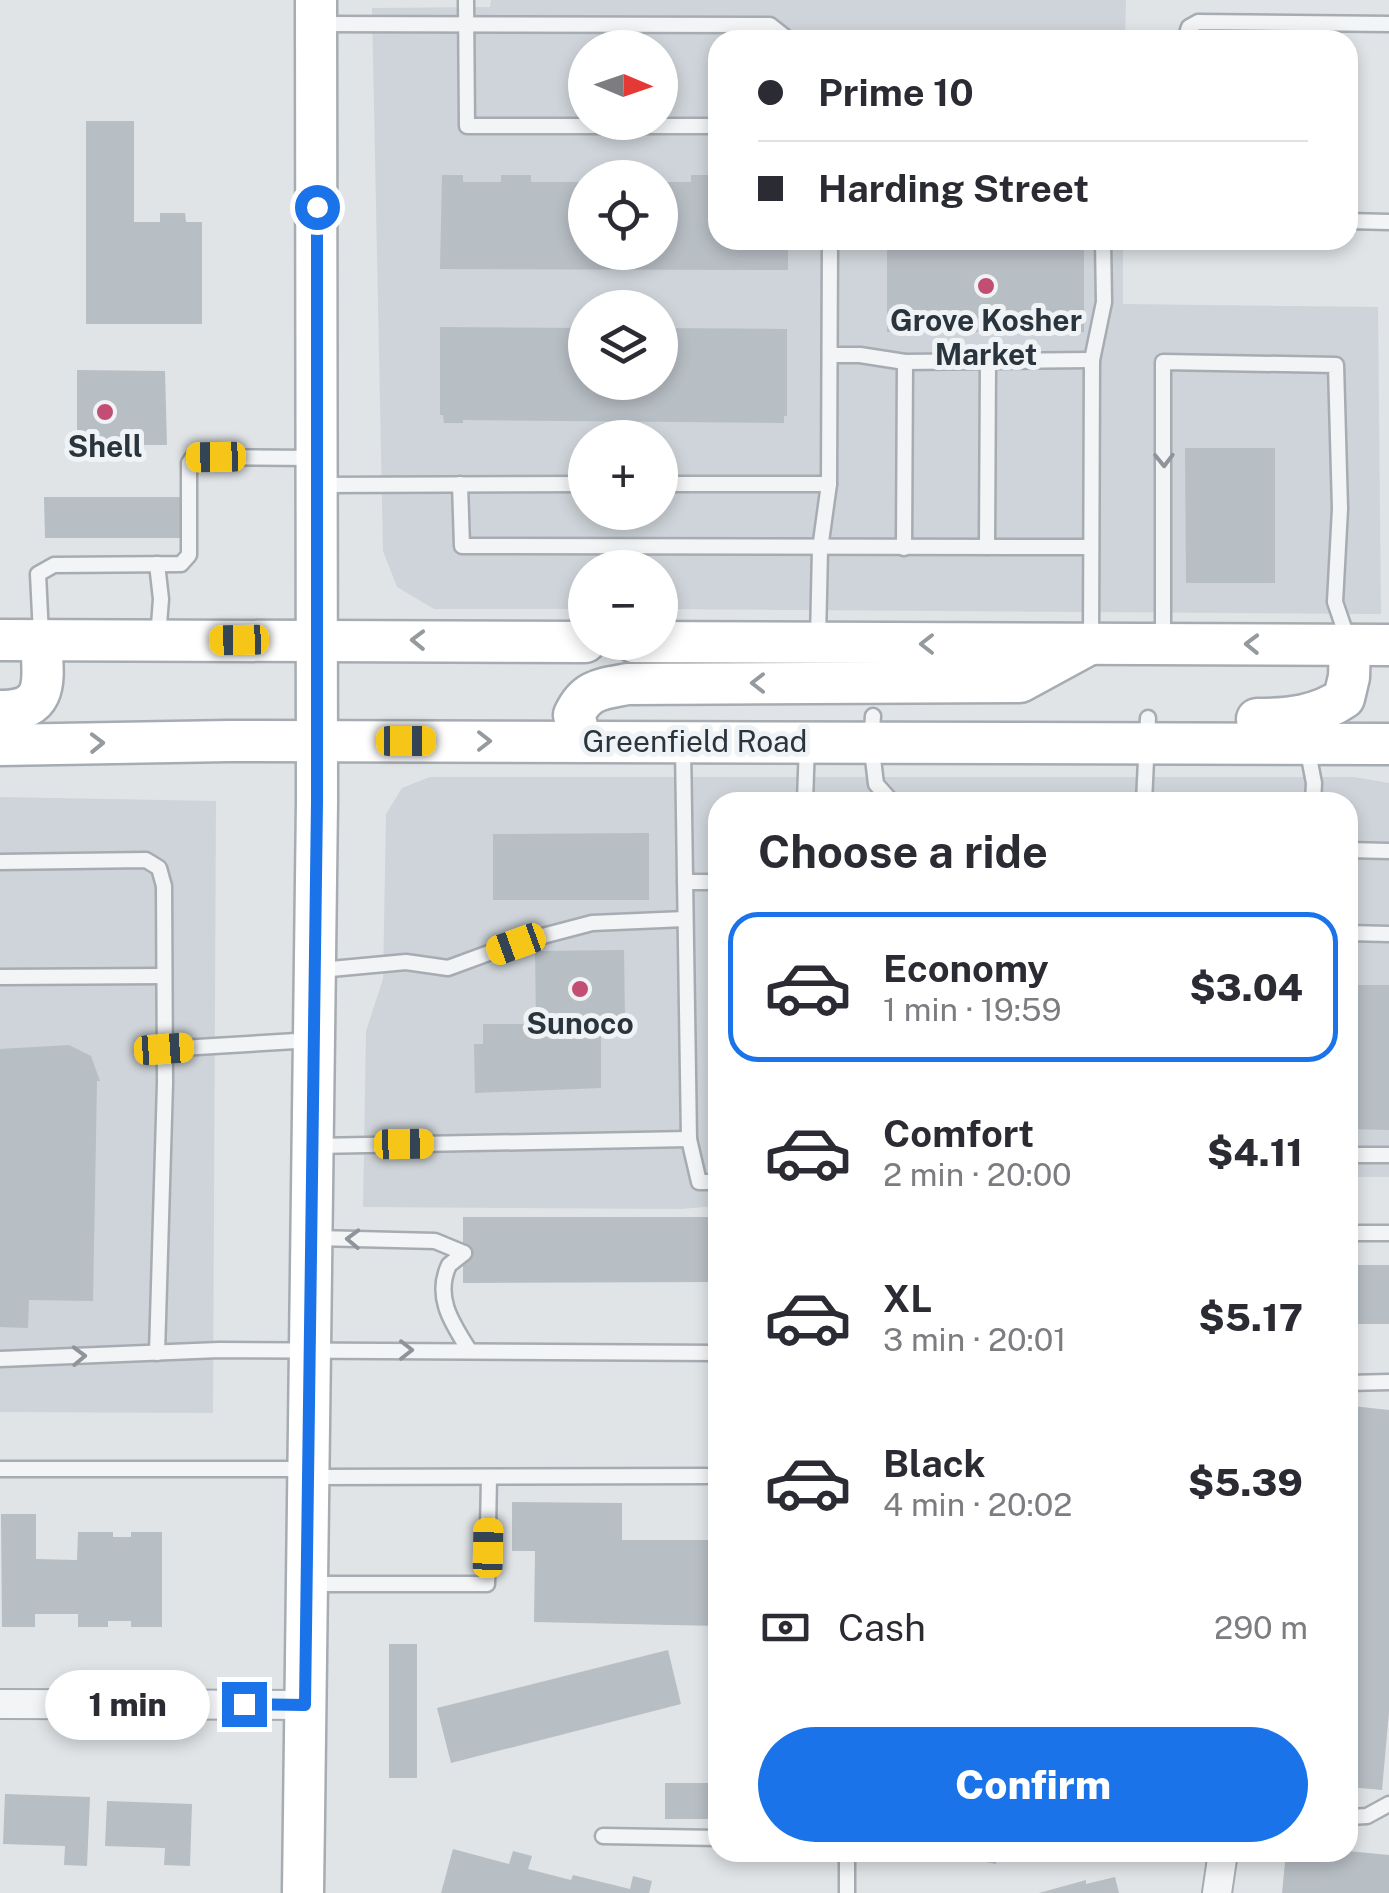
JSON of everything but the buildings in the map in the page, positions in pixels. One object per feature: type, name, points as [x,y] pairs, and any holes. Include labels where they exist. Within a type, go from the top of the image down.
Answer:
[{"type":"main road","points":[[302,1893],[317,639],[316,12]]},
{"type":"main road","points":[[0,640],[568,642]]},
{"type":"main road","points":[[0,711],[24,709],[39,697],[44,683],[41,640]]},
{"type":"main road","points":[[678,647],[1020,682],[1091,643],[1369,645]]},
{"type":"main road","points":[[1148,731],[1325,711],[1344,698],[1349,676],[1369,645]]},
{"type":"main road","points":[[581,741],[574,715],[581,700],[599,690],[817,664]]},
{"type":"main road","points":[[731,741],[846,715],[872,729]]},
{"type":"main road","name":"Greenfield Road","points":[[0,745],[807,741],[872,729],[1148,731],[1389,744]]},
{"type":"street","points":[[0,1704],[305,1705]]},
{"type":"street","points":[[1217,1893],[1222,1862]]},
{"type":"lane","points":[[466,0],[467,126],[708,126]]},
{"type":"lane","points":[[316,12],[466,23],[770,24],[777,30]]},
{"type":"lane","points":[[1187,30],[1198,22],[1389,24]]},
{"type":"lane","points":[[1358,222],[1389,222]]},
{"type":"lane","points":[[817,664],[820,548],[828,484],[830,250]]},
{"type":"lane","points":[[1091,643],[1092,360],[1104,302],[1103,250]]},
{"type":"lane","points":[[830,355],[905,362],[1092,360]]},
{"type":"lane","points":[[904,548],[905,362]]},
{"type":"lane","points":[[987,548],[988,362]]},
{"type":"lane","points":[[1163,643],[1163,362],[1336,365],[1340,509],[1335,602],[1369,645]]},
{"type":"lane","points":[[41,640],[38,574],[42,570],[54,566],[182,564],[190,555],[189,463],[193,458],[460,484],[568,484]]},
{"type":"lane","points":[[460,484],[462,546],[1092,547]]},
{"type":"lane","points":[[678,484],[828,484]]},
{"type":"lane","points":[[157,564],[161,599],[158,640]]},
{"type":"lane","points":[[872,729],[876,792]]},
{"type":"lane","points":[[1145,792],[1148,731]]},
{"type":"lane","points":[[805,792],[807,741]]},
{"type":"lane","points":[[684,742],[688,1139],[700,1182],[708,1182]]},
{"type":"lane","points":[[1306,742],[1314,792]]},
{"type":"lane","points":[[876,784],[883,792]]},
{"type":"lane","points":[[1358,850],[1389,850]]},
{"type":"lane","points":[[0,862],[146,860],[159,868],[164,886],[164,1049],[158,1354]]},
{"type":"lane","points":[[684,882],[708,882]]},
{"type":"lane","points":[[314,970],[406,962],[448,968],[592,922],[685,919]]},
{"type":"lane","points":[[1358,933],[1389,934]]},
{"type":"lane","points":[[0,977],[164,976]]},
{"type":"lane","points":[[164,1049],[313,1040]]},
{"type":"lane","points":[[312,1146],[688,1139]]},
{"type":"lane","points":[[1358,1155],[1389,1155]]},
{"type":"lane","points":[[1358,1233],[1389,1233]]},
{"type":"lane","points":[[310,1238],[435,1241],[464,1253],[449,1265],[443,1294],[450,1320],[468,1350]]},
{"type":"lane","points":[[0,1359],[309,1350],[708,1353]]},
{"type":"lane","points":[[1358,1383],[1389,1382]]},
{"type":"lane","points":[[0,1469],[490,1477],[707,1476]]},
{"type":"lane","points":[[306,1584],[488,1584],[490,1477]]},
{"type":"lane","points":[[1358,1816],[1389,1804]]},
{"type":"lane","points":[[603,1836],[708,1838]]},
{"type":"lane","points":[[847,1862],[847,1893]]},
{"type":"shaded area","points":[[491,0],[1126,0],[1125,30],[708,30],[708,250],[1123,250],[1123,304],[1378,307],[1381,614],[678,609],[678,550],[568,550],[568,609],[434,609],[397,587],[383,551],[372,8],[490,7]]},
{"type":"shaded area","points":[[430,777],[1354,777],[1389,783],[1389,1177],[1358,1177],[1358,792],[708,792],[708,1207],[363,1207],[366,1031],[383,979],[386,814],[402,788]]},
{"type":"shaded area","points":[[0,797],[216,801],[213,1413],[0,1412]]},
{"type":"place","name":"Grove Kosher Market","points":[[986,286]]},
{"type":"place","name":"Shell","points":[[105,412]]},
{"type":"place","name":"Sunoco","points":[[580,989]]},
{"type":"route","points":[[244,1704],[305,1705],[317,802],[317,207]]}]
